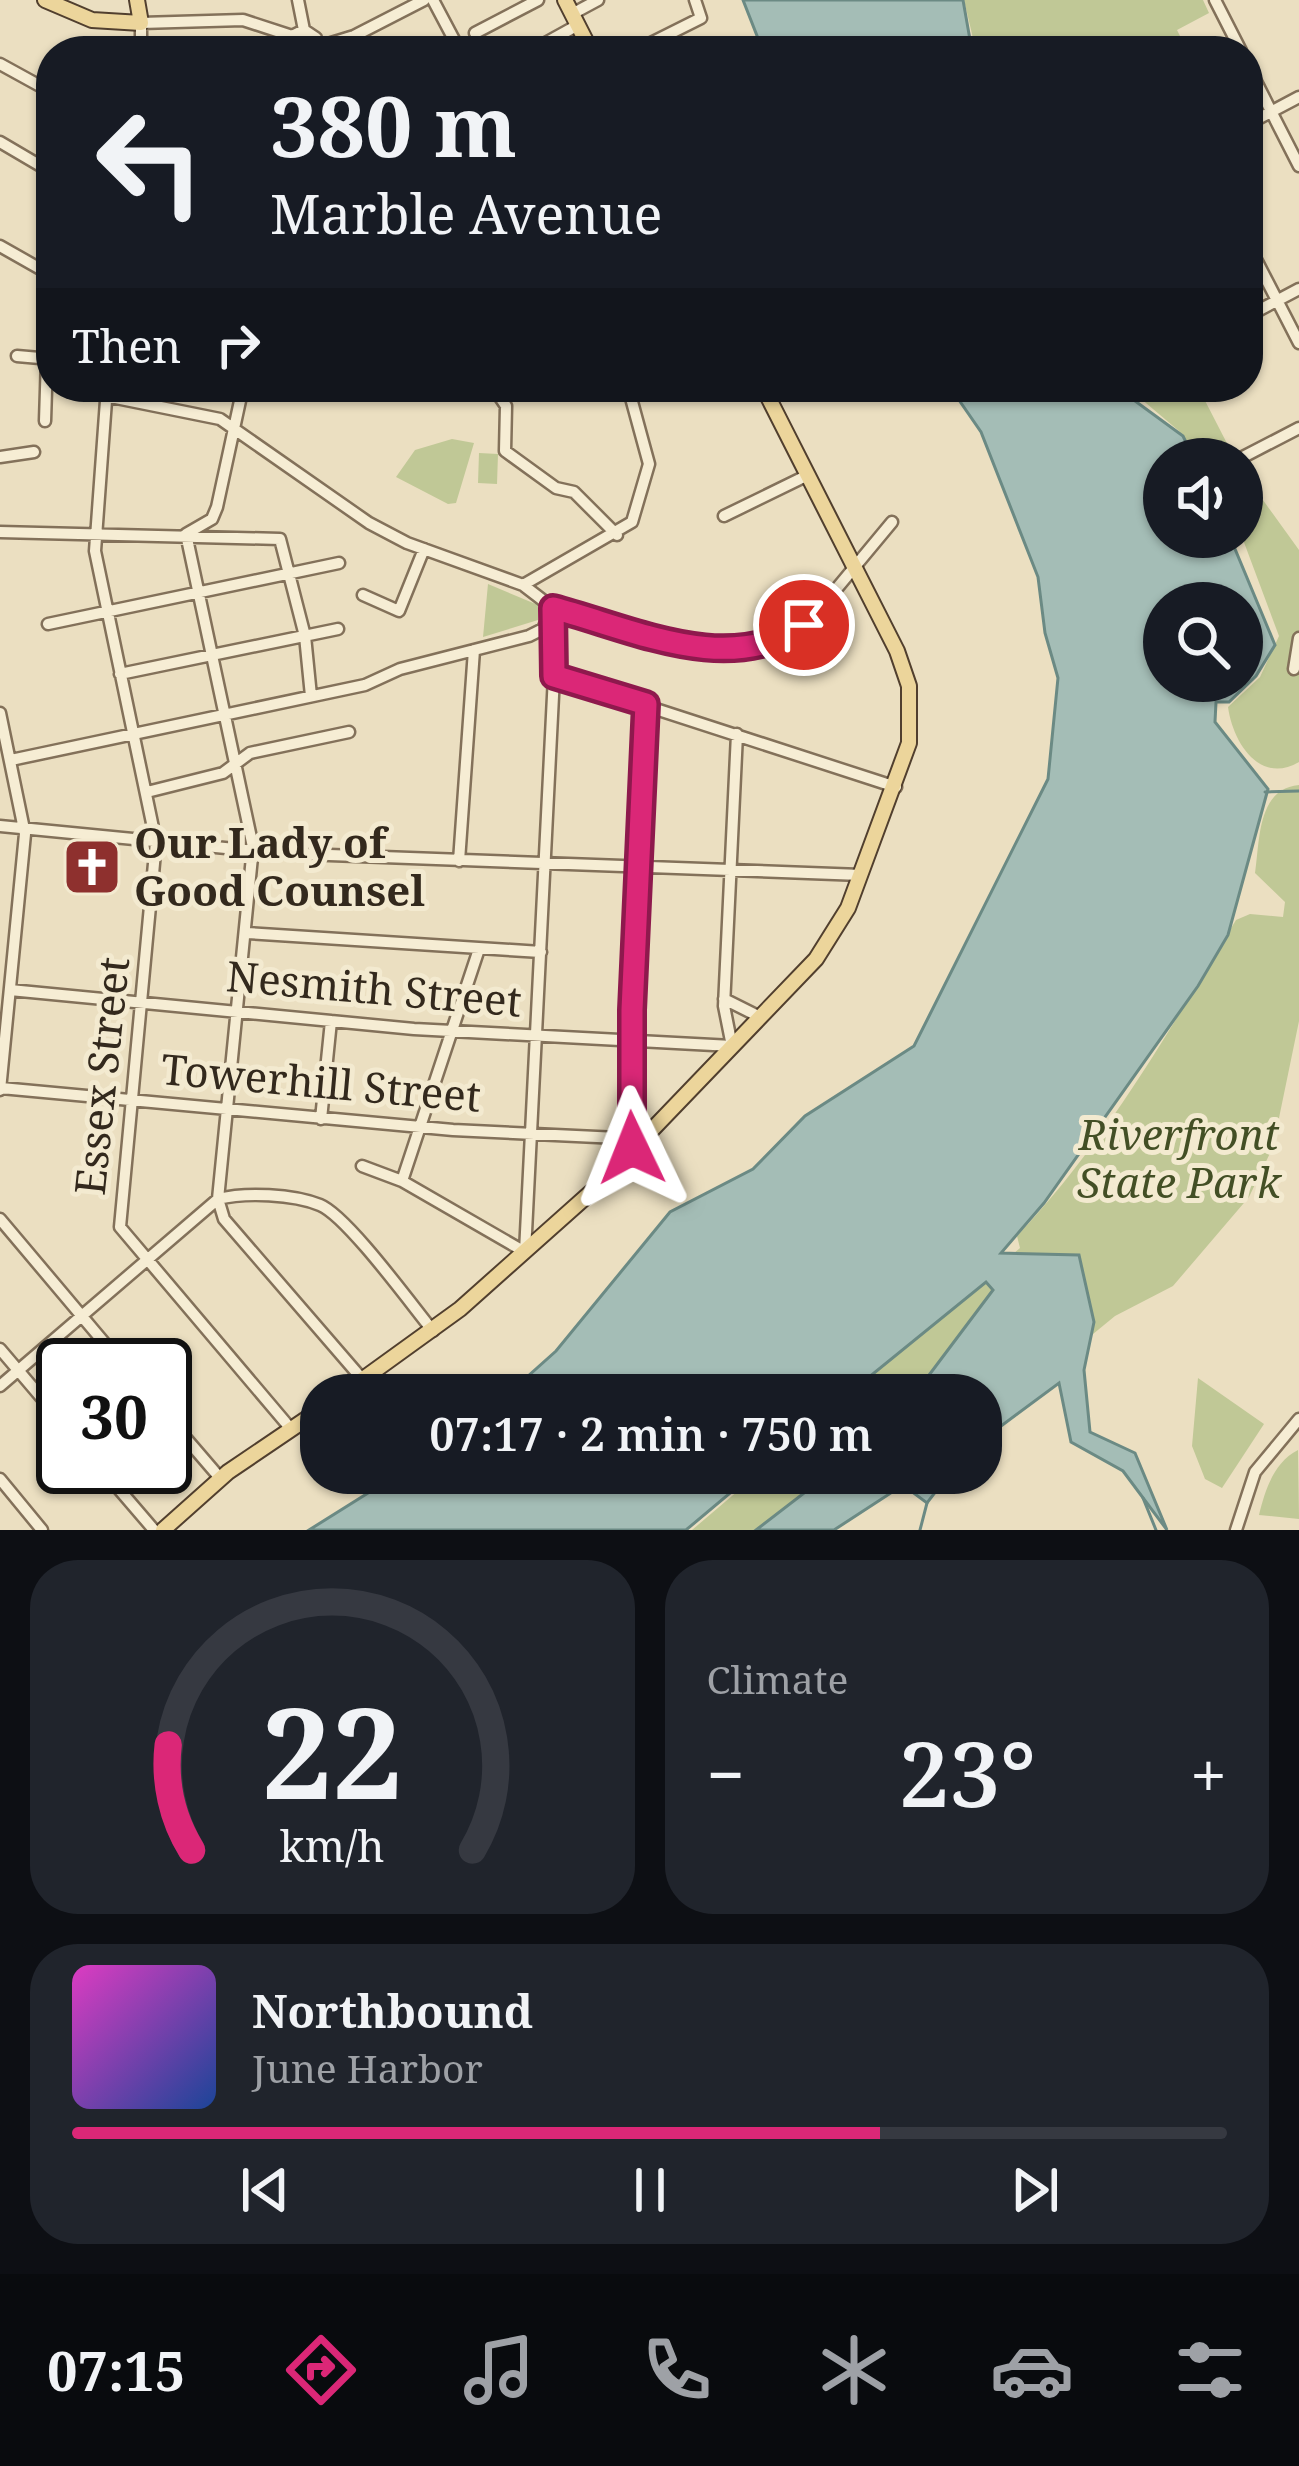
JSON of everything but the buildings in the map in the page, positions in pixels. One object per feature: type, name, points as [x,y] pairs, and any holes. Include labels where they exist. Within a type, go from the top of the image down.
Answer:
[{"type":"main road","points":[[46,0],[92,20],[142,23],[137,0]]},
{"type":"main road","points":[[372,1374],[433,1331],[525,1252],[760,1018],[816,959],[861,875],[909,743],[909,686],[771,402]]},
{"type":"main road","points":[[163,1530],[220,1478],[300,1423]]},
{"type":"street","points":[[293,36],[298,0]]},
{"type":"street","points":[[354,36],[429,0],[451,36]]},
{"type":"street","points":[[475,33],[538,0]]},
{"type":"street","points":[[547,36],[572,13],[598,0]]},
{"type":"street","points":[[665,36],[700,18],[695,0]]},
{"type":"street","points":[[1215,0],[1233,36]]},
{"type":"street","points":[[142,36],[142,23],[243,20],[277,36]]},
{"type":"street","points":[[0,64],[36,84]]},
{"type":"street","points":[[1263,96],[1299,166]]},
{"type":"street","points":[[1263,116],[1299,97]]},
{"type":"street","points":[[0,142],[36,163]]},
{"type":"street","points":[[0,246],[36,266]]},
{"type":"street","points":[[1263,273],[1299,343]]},
{"type":"street","points":[[1263,308],[1299,289]]},
{"type":"street","points":[[17,356],[36,358]]},
{"type":"street","points":[[45,421],[46,402]]},
{"type":"street","name":"Essex Street","points":[[106,402],[93,533],[156,842],[120,1227],[291,1429]]},
{"type":"street","points":[[151,402],[220,419],[368,523],[523,585],[553,608],[696,647],[754,650],[804,625],[892,522]]},
{"type":"street","points":[[186,534],[212,519],[240,402]]},
{"type":"street","points":[[503,402],[505,451],[556,488],[574,492],[617,535]]},
{"type":"street","points":[[523,585],[617,535],[632,522],[648,482],[647,443],[633,402]]},
{"type":"street","points":[[1263,447],[1299,428]]},
{"type":"street","points":[[0,457],[34,452]]},
{"type":"street","points":[[724,516],[808,475]]},
{"type":"street","points":[[0,532],[280,539],[305,636],[311,696]]},
{"type":"street","points":[[186,534],[254,851],[218,1198],[224,1219],[358,1374]]},
{"type":"street","points":[[363,595],[399,611],[424,549]]},
{"type":"street","points":[[48,624],[109,615],[339,563]]},
{"type":"street","points":[[10,760],[311,696],[544,628],[553,608]]},
{"type":"street","points":[[362,1166],[402,1181],[525,1252],[554,676],[553,608]]},
{"type":"street","points":[[121,674],[338,629]]},
{"type":"street","points":[[1294,669],[1299,638]]},
{"type":"street","points":[[459,862],[474,650]]},
{"type":"street","points":[[554,676],[896,788]]},
{"type":"street","points":[[632,1148],[631,1041],[646,704]]},
{"type":"street","points":[[0,713],[24,828],[0,1091]]},
{"type":"street","points":[[147,792],[236,766],[250,753],[349,732]]},
{"type":"street","points":[[732,1046],[724,999],[737,734]]},
{"type":"street","points":[[0,826],[254,851],[861,875]]},
{"type":"street","points":[[247,933],[541,952]]},
{"type":"street","points":[[0,938],[15,939]]},
{"type":"street","points":[[402,1181],[479,949]]},
{"type":"street","name":"Nesmith Street","points":[[10,990],[451,1031],[732,1046]]},
{"type":"street","points":[[724,999],[760,1018]]},
{"type":"street","points":[[321,1119],[331,1021]]},
{"type":"street","name":"Towerhill Street","points":[[0,1091],[418,1127],[618,1138],[632,1148]]},
{"type":"street","points":[[0,1386],[218,1198],[236,1194],[321,1205],[433,1331]]},
{"type":"street","points":[[0,1219],[100,1338]]},
{"type":"street","points":[[0,1349],[36,1391]]},
{"type":"street","points":[[1236,1530],[1255,1472],[1299,1419]]},
{"type":"street","points":[[192,1445],[220,1478]]},
{"type":"street","points":[[0,1479],[42,1530]]},
{"type":"street","points":[[123,1494],[154,1530]]},
{"type":"green space","points":[[964,0],[1203,0],[1209,13],[1177,30],[1180,36],[972,36]]},
{"type":"green space","points":[[1145,402],[1206,402],[1224,438],[1184,438]]},
{"type":"green space","points":[[452,439],[474,443],[456,503],[448,504],[396,477],[415,450]]},
{"type":"green space","points":[[479,453],[498,454],[497,484],[478,483]]},
{"type":"green space","points":[[1263,500],[1299,550],[1299,762],[1285,768],[1272,768],[1251,757],[1236,734],[1228,707],[1233,702],[1263,702],[1263,671],[1279,636],[1263,582],[1259,582],[1250,558],[1263,558]]},
{"type":"green space","points":[[488,584],[538,605],[538,620],[483,637]]},
{"type":"green space","name":"Riverfront State Park","points":[[1299,785],[1299,1021],[1273,1147],[1249,1197],[1173,1286],[1115,1316],[1076,1348],[1002,1385],[1002,1374],[873,1374],[1020,1248],[1017,1236],[1108,1124],[1236,920],[1250,914],[1283,917],[1285,902],[1255,873],[1263,818],[1275,796]]},
{"type":"green space","points":[[1198,1378],[1264,1424],[1222,1488],[1205,1479],[1192,1446]]},
{"type":"green space","points":[[1298,1450],[1299,1519],[1259,1515],[1277,1469]]},
{"type":"green space","points":[[734,1494],[880,1494],[825,1530],[692,1530]]},
{"type":"water","points":[[743,0],[963,0],[969,36],[757,36]]},
{"type":"water","points":[[960,402],[1137,402],[1184,438],[1143,438],[1143,558],[1239,558],[1249,582],[1143,582],[1143,702],[1216,702],[1215,722],[1268,789],[1228,935],[1198,986],[1044,1203],[1001,1253],[1079,1255],[1094,1322],[1084,1370],[1090,1432],[1135,1453],[1167,1530],[1123,1471],[1071,1442],[1059,1383],[1002,1425],[1002,1374],[930,1374],[993,1290],[986,1282],[873,1374],[530,1374],[556,1351],[670,1212],[753,1169],[805,1116],[914,1046],[1048,779],[1058,678],[1045,633],[1038,577],[981,432]]},
{"type":"water","points":[[1263,616],[1275,645],[1263,665]]},
{"type":"water","points":[[366,1494],[729,1494],[686,1530],[309,1530]]},
{"type":"water","points":[[803,1494],[889,1494],[834,1530],[756,1530]]},
{"type":"waterway","points":[[1265,792],[1299,791]]},
{"type":"waterway","points":[[1143,1498],[1156,1530]]},
{"type":"waterway","points":[[920,1530],[927,1503]]},
{"type":"place","name":"Our Lady of Good Counsel","points":[[92,867]]},
{"type":"route","points":[[632,1148],[632,1010],[646,704],[554,676],[553,608],[696,647],[726,650],[771,645],[804,625]]}]
